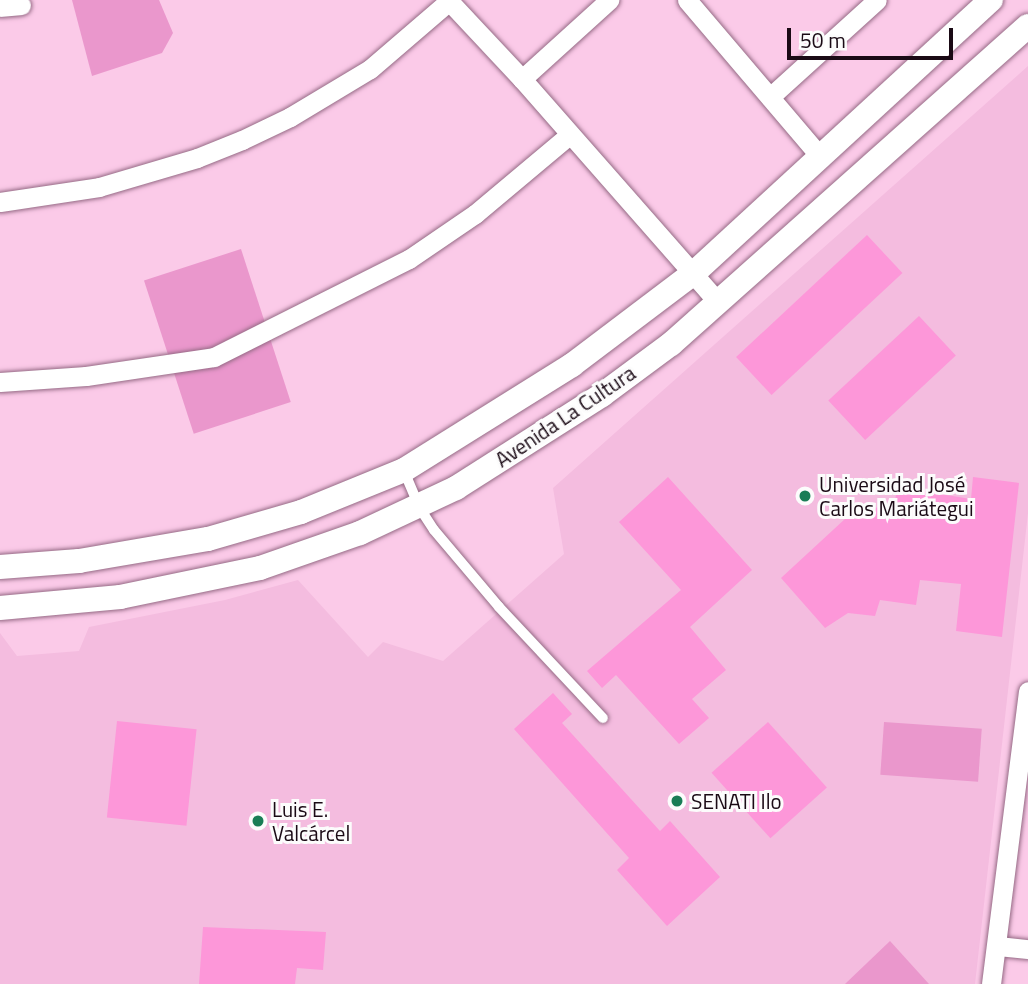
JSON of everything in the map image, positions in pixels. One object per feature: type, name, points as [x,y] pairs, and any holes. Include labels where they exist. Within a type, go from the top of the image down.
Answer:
[{"type":"street","points":[[0,202],[99,187],[197,158],[242,140],[290,117],[370,69],[448,0],[695,272],[719,303]]},
{"type":"street","points":[[522,79],[609,0]]},
{"type":"street","points":[[687,0],[820,156]]},
{"type":"street","points":[[770,97],[877,0]]},
{"type":"street","name":"Avenida La Cultura","points":[[0,567],[113,556],[220,536],[301,512],[404,470],[572,365],[695,272],[991,0]]},
{"type":"street","points":[[0,7],[21,5]]},
{"type":"street","name":"Avenida La Cultura","points":[[0,608],[167,589],[260,568],[360,533],[456,488],[602,395],[671,344],[1028,26]]},
{"type":"street","points":[[0,382],[86,376],[214,357],[409,259],[475,214],[569,135]]},
{"type":"street","points":[[30,606],[32,565]]},
{"type":"street","points":[[991,984],[998,946],[1028,691]]},
{"type":"street","points":[[998,946],[1028,949]]},
{"type":"lane","points":[[404,470],[419,507],[434,530],[499,607],[603,718]]},
{"type":"shaded area","points":[[72,0],[159,0],[173,33],[162,53],[92,76]]},
{"type":"shaded area","points":[[1028,66],[1028,513],[975,984],[0,984],[0,633],[17,656],[79,651],[89,627],[225,600],[298,580],[368,657],[383,642],[443,661],[564,554],[553,488]]},
{"type":"shaded area","points":[[241,249],[291,402],[194,434],[144,281]]},
{"type":"shaded area","points":[[884,722],[982,729],[978,782],[880,775]]},
{"type":"shaded area","points":[[890,941],[929,984],[845,984]]},
{"type":"building","points":[[867,235],[902,273],[772,395],[736,357]]},
{"type":"building","points":[[919,316],[956,355],[865,440],[828,401]]},
{"type":"building","points":[[668,477],[752,570],[690,627],[726,670],[692,699],[709,718],[679,744],[616,675],[602,688],[587,671],[681,590],[619,522]]},
{"type":"building","points":[[973,477],[1019,483],[1002,637],[956,631],[961,584],[920,580],[916,605],[880,600],[875,616],[848,613],[825,628],[781,578],[859,506],[894,509],[897,487],[971,499]]},
{"type":"building","points":[[553,693],[572,714],[562,723],[660,831],[670,821],[720,877],[667,926],[617,870],[629,858],[514,729]]},
{"type":"building","points":[[117,721],[197,729],[186,826],[107,817]]},
{"type":"building","points":[[768,722],[827,787],[770,838],[712,773]]},
{"type":"building","points":[[203,927],[326,932],[323,970],[297,968],[295,984],[199,984]]},
{"type":"place","name":"Universidad José Carlos Mariátegui","points":[[805,496]]},
{"type":"place","name":"SENATI Ilo","points":[[677,801]]},
{"type":"place","name":"Luis E. Valcárcel","points":[[258,821]]}]
